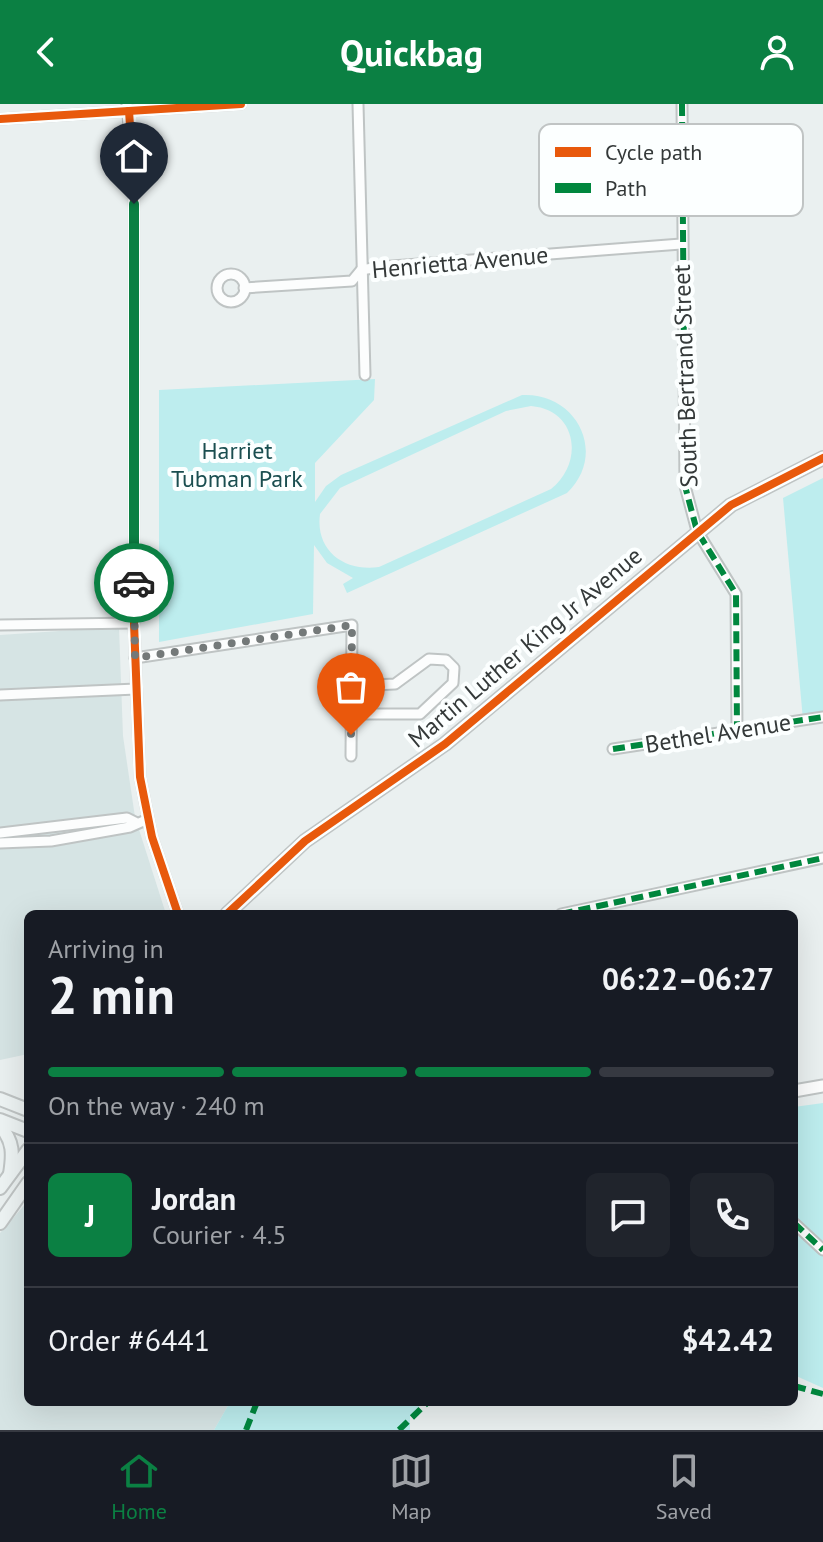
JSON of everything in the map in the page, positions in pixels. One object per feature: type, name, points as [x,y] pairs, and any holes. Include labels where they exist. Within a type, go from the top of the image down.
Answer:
[{"type":"main road","name":"Martin Luther King Jr Avenue","points":[[231,910],[305,841],[445,744],[697,531],[764,485],[823,458]]},
{"type":"main road","points":[[0,1099],[24,1108]]},
{"type":"main road","points":[[0,1123],[24,1130]]},
{"type":"main road","points":[[0,1123],[11,1141],[10,1174]]},
{"type":"main road","points":[[0,1188],[24,1155]]},
{"type":"main road","points":[[0,1223],[24,1188]]},
{"type":"main road","points":[[11,1206],[24,1198]]},
{"type":"street","points":[[0,119],[128,108],[241,104]]},
{"type":"street","points":[[358,104],[365,375]]},
{"type":"street","name":"South Bertrand Street","points":[[682,104],[682,124]]},
{"type":"street","points":[[128,108],[134,184],[134,623],[140,777],[148,819],[177,910]]},
{"type":"street","name":"South Bertrand Street","points":[[681,216],[685,486],[697,531],[736,594],[737,732]]},
{"type":"street","name":"Henrietta Avenue","points":[[244,288],[352,281],[361,270],[681,244]]},
{"type":"street","points":[[0,625],[134,623]]},
{"type":"street","points":[[135,658],[352,625],[351,756]]},
{"type":"street","points":[[351,714],[420,714],[453,683],[454,668],[446,660],[429,659],[395,684],[352,686]]},
{"type":"street","points":[[0,695],[136,689]]},
{"type":"street","name":"Bethel Avenue","points":[[613,749],[823,717]]},
{"type":"street","points":[[0,833],[127,818],[135,822]]},
{"type":"street","points":[[0,843],[51,841],[130,827],[135,822],[148,819]]},
{"type":"street","points":[[580,910],[823,858]]},
{"type":"street","points":[[798,1090],[823,1086]]},
{"type":"street","points":[[798,1227],[823,1250]]},
{"type":"shaded area","points":[[119,627],[123,736],[135,817],[165,910],[24,910],[24,1055],[0,1060],[0,635]]},
{"type":"shaded area","points":[[24,1206],[24,1406],[228,1406],[214,1430],[0,1430],[0,1233]]},
{"type":"green space","name":"Harriet Tubman Park","points":[[375,379],[374,400],[315,463],[315,502],[326,486],[341,475],[522,395],[541,397],[571,414],[585,444],[585,461],[579,477],[567,493],[347,593],[343,584],[353,578],[327,563],[314,545],[313,614],[159,642],[159,390]],"holes":[[[531,406],[559,417],[567,427],[572,452],[562,478],[551,489],[379,567],[366,568],[344,562],[322,539],[320,514],[340,488],[506,411]]]},
{"type":"green space","points":[[823,478],[823,716],[803,720],[783,498]]},
{"type":"green space","points":[[823,1103],[823,1388],[798,1377],[798,1106]]},
{"type":"green space","points":[[228,1406],[419,1406],[410,1416],[410,1430],[214,1430]]},
{"type":"marked path","points":[[682,104],[682,124]]},
{"type":"marked path","points":[[683,216],[685,486],[697,531],[736,594],[737,732]]},
{"type":"marked path","points":[[613,749],[823,717]]},
{"type":"marked path","points":[[580,910],[823,858]]},
{"type":"marked path","points":[[798,1227],[823,1250]]},
{"type":"marked path","points":[[798,1387],[823,1394]]},
{"type":"marked path","points":[[246,1430],[255,1406]]},
{"type":"marked path","points":[[399,1430],[424,1406]]},
{"type":"cycle path","points":[[0,119],[241,104]]},
{"type":"cycle path","points":[[129,111],[134,184],[134,623],[140,777],[152,837],[177,910]]},
{"type":"cycle path","points":[[231,910],[305,841],[445,744],[731,505],[823,458]]},
{"type":"way so far","points":[[134,583],[135,658],[352,625],[351,735]]},
{"type":"route","points":[[134,204],[134,583]]}]
